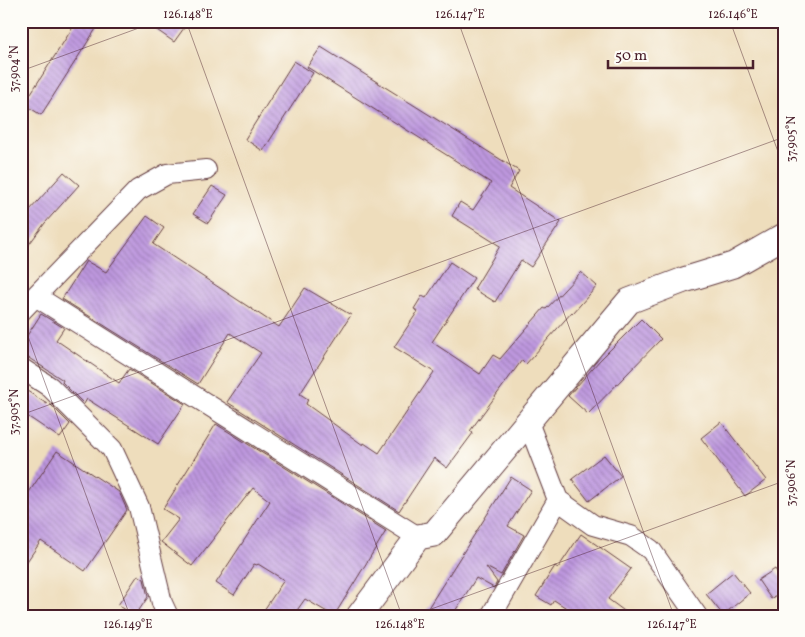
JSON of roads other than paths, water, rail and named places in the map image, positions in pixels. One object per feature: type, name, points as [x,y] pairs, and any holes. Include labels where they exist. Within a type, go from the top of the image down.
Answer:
[{"type":"street","points":[[21,311],[37,297],[138,190],[166,174],[206,170]]},
{"type":"street","points":[[359,616],[418,537],[434,534],[629,301],[684,280],[733,265],[784,236]]},
{"type":"street","points":[[37,297],[418,537]]},
{"type":"street","points":[[21,368],[50,387],[112,449],[139,507],[162,604],[168,616]]},
{"type":"street","points":[[528,422],[558,500],[593,525],[631,536],[651,550],[697,616]]},
{"type":"street","points":[[491,616],[558,500]]}]
